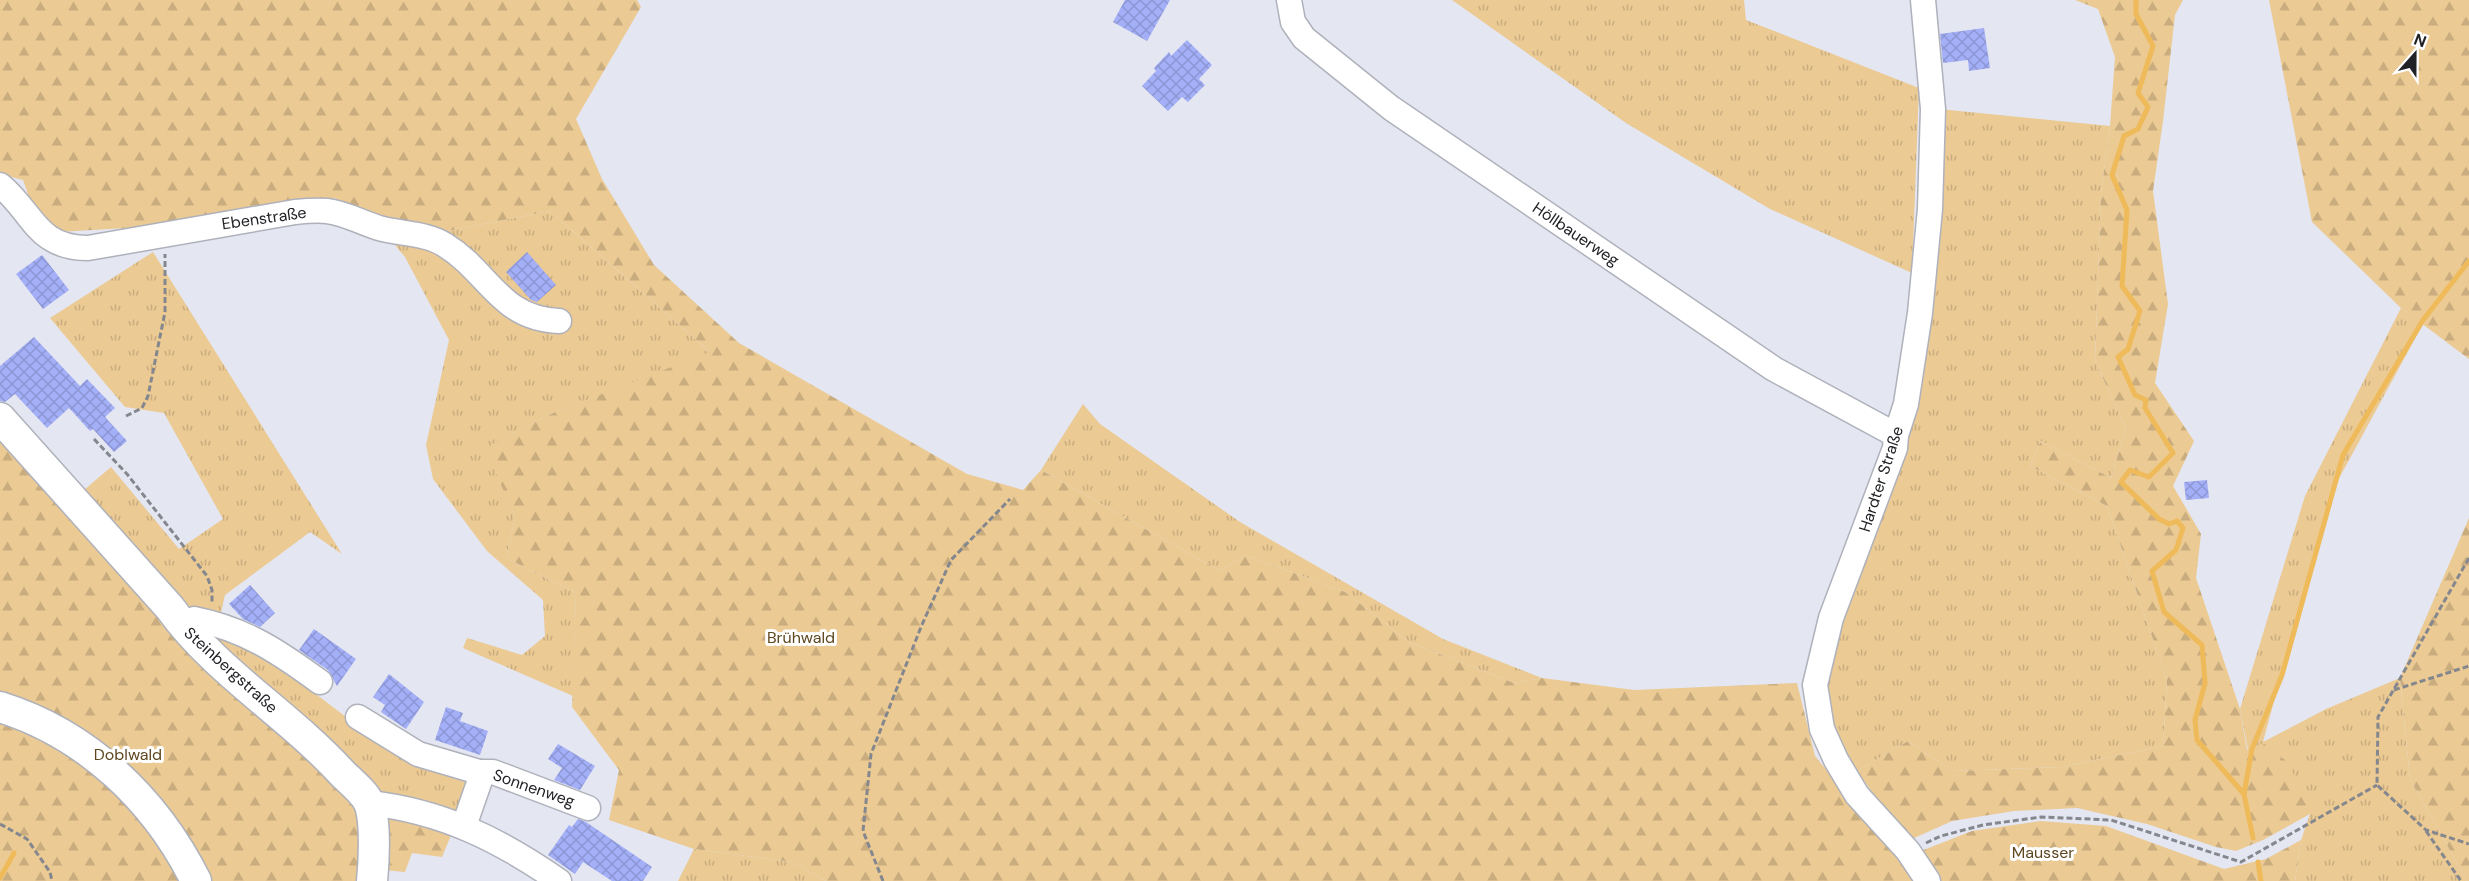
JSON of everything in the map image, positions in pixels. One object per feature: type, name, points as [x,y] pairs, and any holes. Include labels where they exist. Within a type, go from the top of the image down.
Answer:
[{"type":"main road","name":"Steinbergstraße","points":[[0,418],[170,608],[194,624],[243,683],[292,723],[334,764],[369,803]]},
{"type":"main road","points":[[0,707],[27,717],[70,739],[114,771],[170,836],[196,881]]},
{"type":"main road","points":[[369,803],[375,851],[372,881]]},
{"type":"street","name":"Höllbauerweg","points":[[1289,0],[1293,22],[1304,38],[1391,108],[1774,369],[1896,435]]},
{"type":"street","name":"Hardter Straße","points":[[1923,0],[1932,109],[1930,209],[1920,313],[1906,404],[1896,435],[1895,448],[1831,618],[1815,685],[1822,729],[1836,760],[1857,795],[1908,851],[1928,881]]},
{"type":"street","name":"Ebenstraße","points":[[0,184],[48,238],[72,248],[88,248],[295,212],[325,211],[384,230],[438,241],[456,253],[499,297],[515,309],[543,320],[559,321]]},
{"type":"street","points":[[194,624],[243,634],[276,650],[320,682]]},
{"type":"street","name":"Sonnenweg","points":[[358,717],[418,754],[479,772],[493,772],[588,808]]},
{"type":"street","name":"Sonnenweg","points":[[464,826],[480,780],[479,772]]},
{"type":"street","points":[[369,803],[413,809],[464,826],[521,855],[559,881]]},
{"type":"path","points":[[126,416],[142,408],[148,396],[157,360],[165,312],[166,258],[163,234]]},
{"type":"path","points":[[94,439],[127,474],[207,576],[212,591],[212,601],[194,624]]},
{"type":"path","points":[[883,881],[863,831],[871,754],[921,627],[951,560],[1010,499]]},
{"type":"path","points":[[2461,881],[2426,831],[2377,785],[2378,717],[2469,558]]},
{"type":"path","points":[[2392,691],[2469,666]]},
{"type":"path","points":[[1908,851],[1941,836],[1983,825],[2041,818],[2111,820],[2241,862],[2377,785]]},
{"type":"path","points":[[0,824],[27,839],[50,872],[52,881]]},
{"type":"path","points":[[2426,831],[2469,844]]},
{"type":"green space","name":"Brühwald","points":[[0,0],[637,0],[641,7],[576,119],[602,179],[654,265],[739,343],[967,474],[1023,490],[1041,470],[1220,571],[1246,555],[1345,592],[1409,642],[1514,683],[1542,678],[1634,690],[1797,683],[1815,756],[1915,881],[826,881],[792,862],[694,849],[609,820],[619,770],[572,707],[576,593],[506,558],[515,517],[485,448],[553,413],[710,352],[550,211],[438,233],[375,221],[335,198],[211,223],[42,233],[23,180],[0,174]]},
{"type":"green space","points":[[1452,0],[1744,0],[1746,20],[1919,88],[1912,273],[1770,209],[1626,123]]},
{"type":"green space","points":[[2075,0],[2183,0],[2175,15],[2153,191],[2168,304],[2155,383],[2194,441],[2173,486],[2201,534],[2196,578],[2240,709],[2247,750],[2263,743],[2289,763],[2310,814],[2263,840],[2236,851],[2216,847],[2147,824],[2077,808],[2014,811],[1952,821],[1912,839],[1880,803],[1857,771],[1908,741],[1953,771],[2062,767],[2163,746],[2167,680],[2107,506],[2030,466],[2041,441],[2111,478],[2126,428],[2095,361],[2101,193],[2110,126],[2115,57],[2098,9]]},
{"type":"green space","points":[[2269,0],[2469,0],[2469,359],[2401,308],[2312,222]]},
{"type":"green space","points":[[1939,109],[2110,126],[2101,193],[2095,361],[2126,428],[2111,478],[2041,441],[2030,466],[2107,506],[2167,680],[2163,746],[2062,767],[1953,771],[1908,741],[1857,771],[1841,749],[1825,710],[1826,666],[1911,409]]},
{"type":"green space","points":[[550,211],[711,353],[553,413],[486,448],[515,517],[506,558],[576,593],[573,696],[463,648],[467,638],[522,655],[545,636],[543,600],[487,551],[433,479],[426,445],[449,340],[405,257],[375,221],[438,233]]},
{"type":"green space","points":[[153,252],[342,554],[310,532],[225,595],[220,617],[263,654],[350,720],[465,774],[471,785],[458,816],[368,790],[220,651],[77,496],[111,467],[179,549],[223,519],[164,413],[125,407],[50,318]]},
{"type":"green space","points":[[2401,308],[2423,324],[2330,495],[2263,742],[2326,709],[2400,678],[2410,779],[2467,881],[2295,881],[2301,840],[2310,814],[2248,750],[2240,709],[2305,496]]},
{"type":"green space","points":[[1083,404],[1100,424],[1240,522],[1443,639],[1542,678],[1514,683],[1409,642],[1345,592],[1246,555],[1220,571],[1041,470]]},
{"type":"green space","name":"Doblwald","points":[[0,431],[361,805],[366,849],[356,881],[0,881]]},
{"type":"green space","points":[[2469,518],[2469,881],[2467,881],[2410,779],[2400,678]]},
{"type":"green space","points":[[385,817],[454,828],[442,857],[412,853],[405,872],[384,870]]},
{"type":"green space","name":"Mausser","points":[[2041,821],[2106,826],[2224,869],[2266,859],[2301,840],[2295,881],[1941,881],[1921,851],[1972,831]]},
{"type":"green space","points":[[694,849],[792,862],[826,881],[678,881]]},
{"type":"building","points":[[1125,0],[1170,0],[1147,41],[1113,22]]},
{"type":"building","points":[[1984,28],[1990,68],[1969,71],[1968,60],[1943,63],[1940,34]]},
{"type":"building","points":[[1187,40],[1212,65],[1199,79],[1205,85],[1188,102],[1182,97],[1168,111],[1142,86],[1169,52],[1171,56]]},
{"type":"building","points":[[527,252],[556,285],[537,302],[531,300],[506,272]]},
{"type":"building","points":[[42,255],[69,290],[43,309],[16,274]]},
{"type":"building","points":[[34,337],[80,386],[87,379],[115,408],[105,417],[127,441],[114,452],[69,408],[47,428],[15,394],[5,402],[0,401],[0,366]]},
{"type":"building","points":[[2207,480],[2209,498],[2186,500],[2184,482]]},
{"type":"building","points":[[250,585],[275,613],[260,627],[243,619],[229,604]]},
{"type":"building","points":[[314,629],[356,659],[337,686],[328,670],[299,650]]},
{"type":"building","points":[[389,674],[424,702],[406,729],[381,712],[385,705],[373,697]]},
{"type":"building","points":[[446,707],[463,713],[460,721],[488,731],[480,755],[435,740]]},
{"type":"building","points":[[558,744],[595,766],[580,790],[554,780],[562,768],[548,759]]},
{"type":"building","points":[[578,819],[586,822],[652,867],[643,881],[612,881],[583,862],[575,874],[548,855],[569,825],[572,827]]},
{"type":"waterway","points":[[2136,0],[2136,14],[2153,46],[2138,93],[2148,107],[2138,129],[2124,136],[2112,175],[2127,210],[2122,286],[2140,311],[2128,349],[2118,357],[2135,395],[2146,400],[2145,408],[2173,453],[2149,477],[2130,470],[2121,482],[2159,519],[2169,524],[2177,521],[2183,528],[2176,550],[2152,571],[2164,612],[2202,645],[2205,683],[2195,720],[2197,740],[2244,794],[2253,838]]},
{"type":"waterway","points":[[2244,794],[2252,749],[2282,675],[2343,455],[2423,320],[2469,261]]},
{"type":"waterway","points":[[0,878],[14,853]]},
{"type":"waterway","points":[[2258,862],[2261,881]]}]
